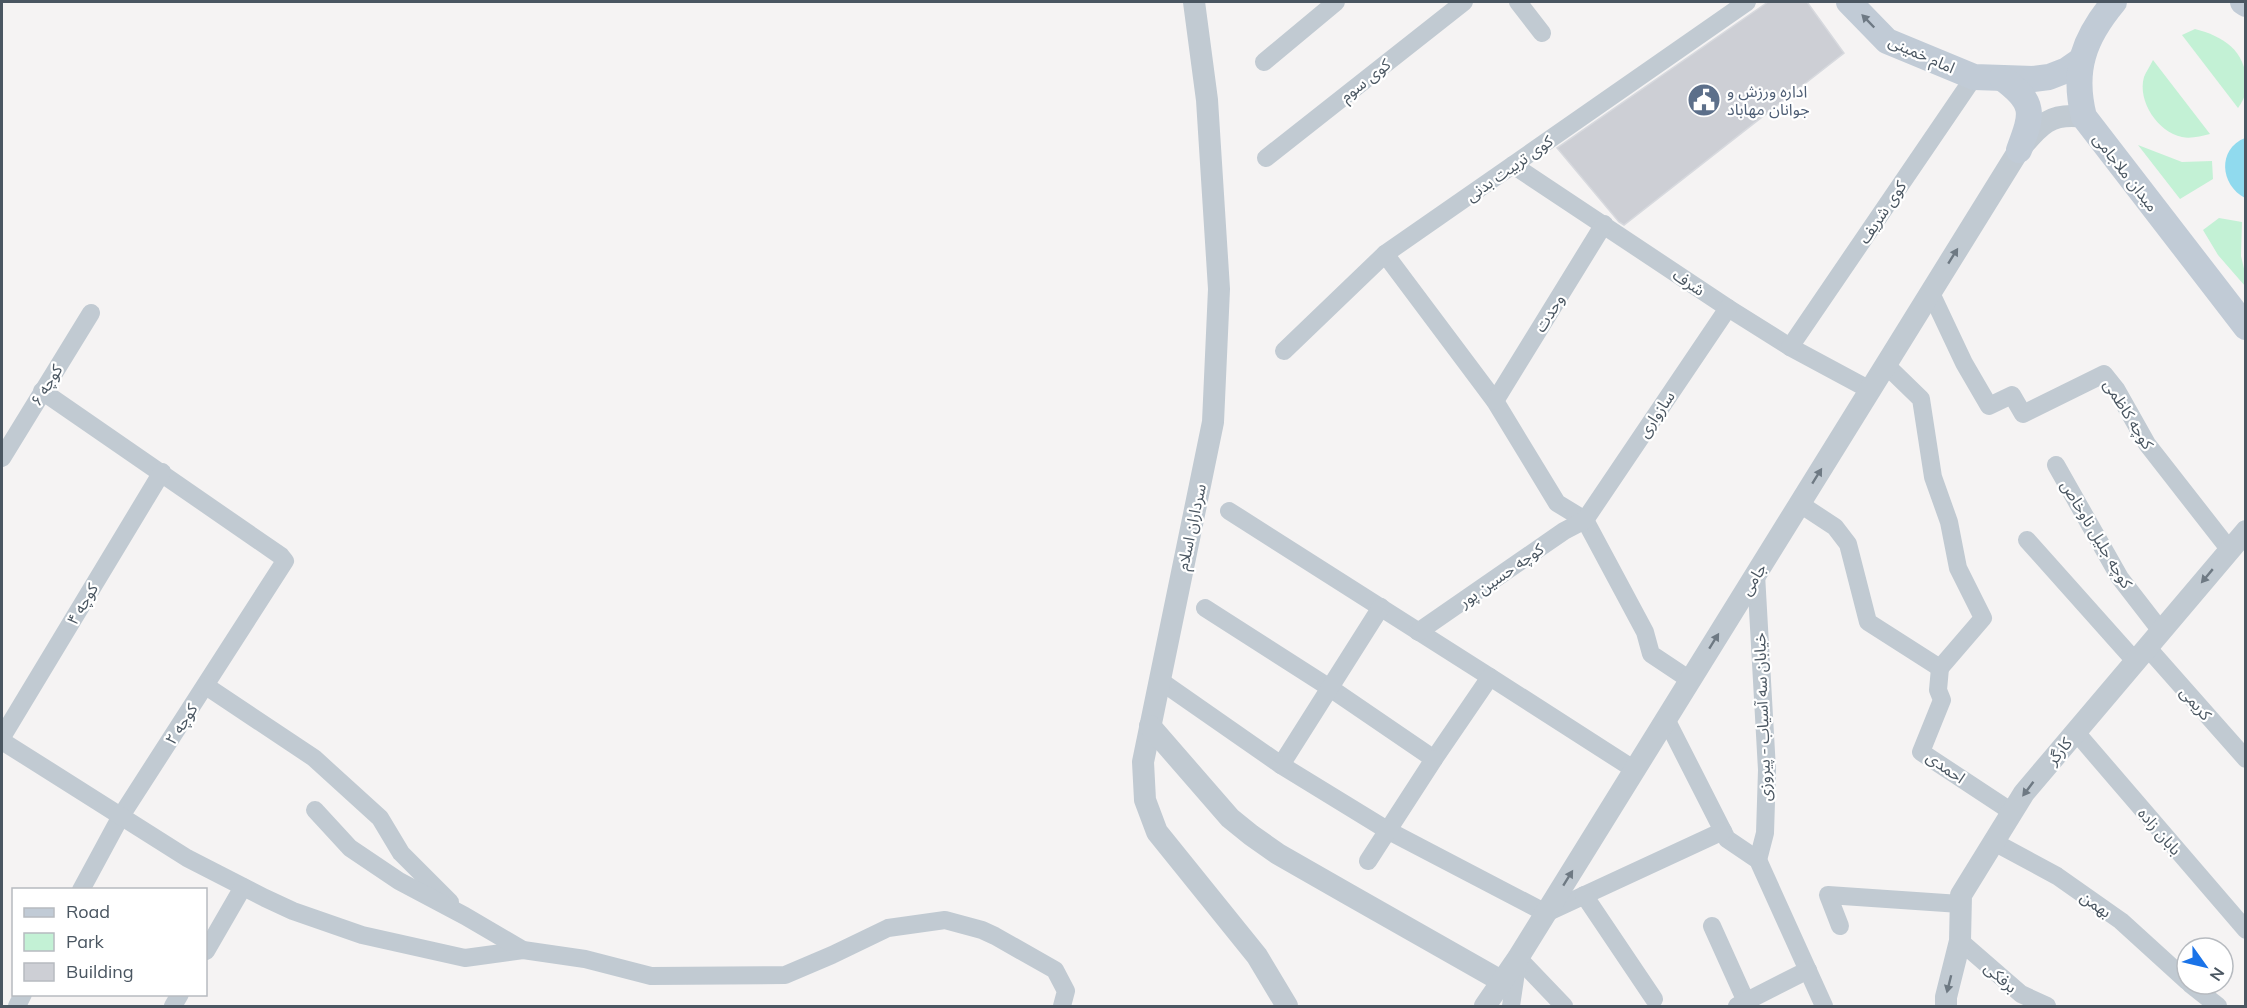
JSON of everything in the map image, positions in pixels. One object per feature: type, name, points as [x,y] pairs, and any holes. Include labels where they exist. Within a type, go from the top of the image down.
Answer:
[{"type":"main road","name":"امام خمینی","points":[[1849,2],[1887,41],[1974,77]]},
{"type":"main road","name":"میدان ملاجامی","points":[[2114,2],[2101,17],[2080,61],[2079,98],[2084,117],[2246,327]]},
{"type":"main road","points":[[1974,77],[2049,77],[2067,70],[2080,61]]},
{"type":"main road","points":[[2002,78],[2023,95],[2030,109],[2029,124],[2019,150]]},
{"type":"street","name":"سرداران اسلام","points":[[1194,2],[1207,100],[1218,289],[1213,422],[1143,762],[1145,800],[1157,832],[1257,956],[1287,1006]]},
{"type":"street","points":[[1264,62],[1336,2]]},
{"type":"street","name":"کوی سوم","points":[[1266,158],[1464,2]]},
{"type":"street","points":[[1518,2],[1542,33]]},
{"type":"street","name":"کوی تربیت بدنی","points":[[1284,351],[1385,254],[1747,2]]},
{"type":"street","name":"کوی شریف","points":[[1790,347],[1974,77]]},
{"type":"street","name":"جامی","points":[[1485,1006],[1518,958],[2019,150],[2037,128],[2048,120],[2065,116],[2084,117]]},
{"type":"street","name":"شرف","points":[[1513,165],[1728,308],[1790,347],[1870,390]]},
{"type":"street","name":"وحدت","points":[[1495,401],[1604,224]]},
{"type":"street","points":[[1385,254],[1495,401],[1557,503],[1585,520],[1645,632],[1651,654],[1690,680]]},
{"type":"street","name":"کوچه کاظمی","points":[[1931,292],[1964,363],[1989,406],[2013,395],[2023,414],[2104,374],[2116,389],[2147,444],[2229,549]]},
{"type":"street","name":"سازواری","points":[[1585,520],[1728,308]]},
{"type":"street","name":"کوچه ۶","points":[[2,458],[91,313]]},
{"type":"street","points":[[1800,504],[1835,527],[1848,543],[1868,622],[1940,668],[1983,618],[1958,568],[1949,522],[1933,477],[1921,399],[1886,365]]},
{"type":"street","points":[[42,391],[162,472]]},
{"type":"street","name":"کوچه جلیل ناوخاص","points":[[2056,465],[2120,578],[2148,646]]},
{"type":"street","name":"کوچه ۲","points":[[82,888],[121,816],[285,561],[162,472]]},
{"type":"street","name":"کوچه ۴","points":[[2,736],[162,472]]},
{"type":"street","points":[[1229,511],[1635,770]]},
{"type":"street","name":"کوچه حسین پور","points":[[1418,632],[1564,531],[1585,520]]},
{"type":"street","name":"کارگر","points":[[1946,1006],[1946,997],[1960,941],[1961,895],[2024,793],[2074,731],[2246,531]]},
{"type":"street","points":[[2027,540],[2148,646]]},
{"type":"street","name":"خیابان سه آسیاب - پیروزی","points":[[1756,574],[1767,770],[1765,833],[1758,860]]},
{"type":"street","points":[[1281,765],[1381,607]]},
{"type":"street","points":[[1205,608],[1330,688],[1434,759]]},
{"type":"street","name":"کریمی","points":[[2148,646],[2241,746]]},
{"type":"street","name":"احمدی","points":[[1940,668],[1938,690],[1942,700],[1921,752],[2012,812]]},
{"type":"street","points":[[1368,861],[1490,677]]},
{"type":"street","points":[[1160,680],[1281,765],[1387,830],[1546,913],[1723,831]]},
{"type":"street","points":[[206,686],[314,758],[380,818],[401,854],[465,916]]},
{"type":"street","points":[[1666,720],[1727,839],[1758,860],[1824,1006]]},
{"type":"street","points":[[1150,726],[1230,818],[1251,836],[1338,889],[1503,982]]},
{"type":"street","name":"بابان زاده","points":[[2074,731],[2246,930]]},
{"type":"street","points":[[2,741],[187,858],[293,910],[362,935],[465,958],[523,950],[585,959],[651,976],[785,975],[832,956],[888,928],[945,920],[982,930],[1055,970],[1065,991],[1062,1006]]},
{"type":"street","points":[[315,810],[350,848],[399,881],[523,950]]},
{"type":"street","name":"بهمن","points":[[1994,842],[2057,876],[2121,921],[2175,971]]},
{"type":"street","points":[[207,949],[243,887]]},
{"type":"street","points":[[1584,895],[1654,999]]},
{"type":"street","points":[[1840,926],[1828,895],[1960,904]]},
{"type":"street","points":[[1712,926],[1743,1005],[1808,970]]},
{"type":"street","name":"برفکی","points":[[1960,941],[2021,994],[2047,1006]]},
{"type":"street","points":[[1511,1006],[1518,958]]},
{"type":"street","points":[[1518,958],[1564,1006]]},
{"type":"street","name":"بهمن","points":[[2205,996],[2218,1006]]},
{"type":"green space","points":[[2195,29],[2215,36],[2231,46],[2242,62],[2246,89],[2238,108],[2182,35]]},
{"type":"green space","points":[[2153,60],[2210,134],[2182,137],[2173,134],[2151,114],[2143,86],[2144,77]]},
{"type":"green space","points":[[2138,145],[2182,162],[2212,161],[2213,179],[2180,199]]},
{"type":"green space","points":[[2219,218],[2242,222],[2241,256],[2245,286],[2218,255],[2203,230]]},
{"type":"water","points":[[2245,138],[2245,198],[2231,185],[2225,167],[2230,150]]},
{"type":"building","name":"اداره ورزش و جوانان مهاباد","points":[[1768,2],[1807,2],[1844,53],[1624,225],[1619,222],[1557,148]]},
{"type":"place","name":"اداره ورزش و جوانان مهاباد","points":[[1704,100]]}]
